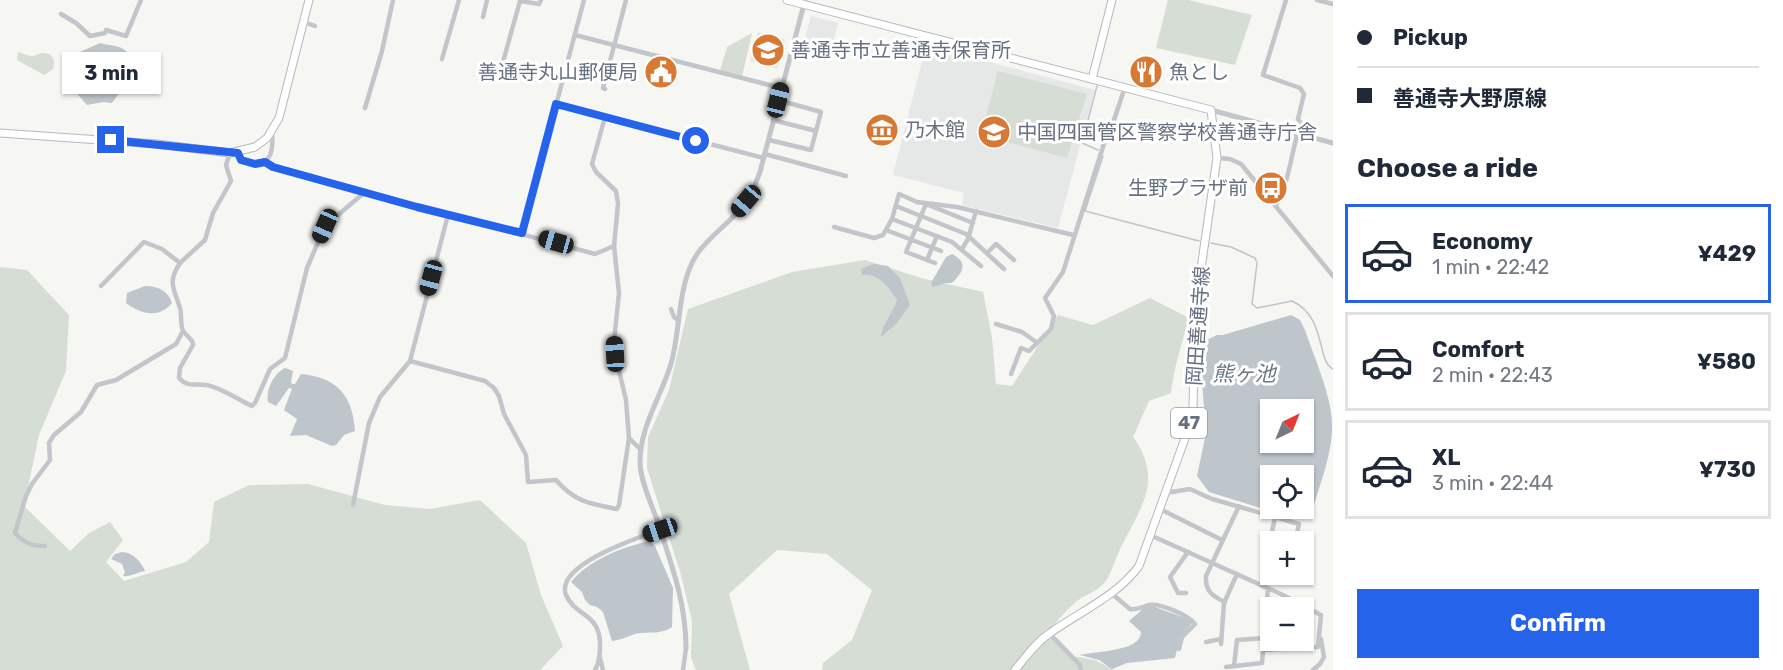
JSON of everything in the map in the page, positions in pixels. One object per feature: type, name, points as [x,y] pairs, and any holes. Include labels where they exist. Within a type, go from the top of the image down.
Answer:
[{"type":"main road","points":[[0,133],[157,144],[234,153],[255,147],[272,131],[279,118],[309,0]]},
{"type":"main road","points":[[787,0],[804,2],[1211,110]]},
{"type":"main road","points":[[1092,79],[1112,0]]},
{"type":"main road","name":"岡田善通寺線","points":[[1015,670],[1049,633],[1112,593],[1130,578],[1139,566],[1166,493],[1188,430],[1192,407],[1195,310],[1216,158],[1211,110]]},
{"type":"street","points":[[61,14],[76,23],[90,36],[105,33],[106,30],[126,36],[141,0]]},
{"type":"street","points":[[365,108],[382,51],[393,0]]},
{"type":"street","points":[[442,59],[459,0]]},
{"type":"street","points":[[483,17],[487,0]]},
{"type":"street","points":[[501,69],[517,1],[539,4],[541,0]]},
{"type":"street","points":[[522,233],[584,0]]},
{"type":"street","points":[[605,88],[603,88],[626,0]]},
{"type":"street","points":[[1276,206],[1287,178],[1304,94],[1300,88],[1263,75],[1286,0]]},
{"type":"street","points":[[1317,0],[1333,4]]},
{"type":"street","points":[[683,670],[686,648],[685,612],[640,466],[644,433],[672,362],[690,267],[697,255],[746,201],[753,190],[765,156],[804,2]]},
{"type":"street","points":[[304,22],[315,26]]},
{"type":"street","points":[[575,35],[781,88]]},
{"type":"street","points":[[1011,374],[1021,348],[1029,351],[1051,328],[1054,316],[1045,297],[1063,272],[1073,235],[1125,87]]},
{"type":"street","points":[[769,140],[811,150],[821,112],[778,100]]},
{"type":"street","points":[[556,104],[846,176]]},
{"type":"street","points":[[1211,110],[1333,142]]},
{"type":"street","points":[[410,361],[485,381],[494,388],[504,414],[526,455],[528,482],[556,480],[575,499],[591,505],[617,509],[629,438],[626,400],[614,341],[619,293],[614,246],[618,204],[616,191],[596,172],[592,164],[605,117]]},
{"type":"street","points":[[774,120],[816,131]]},
{"type":"street","points":[[272,131],[273,146],[265,162],[255,164],[243,161],[234,153],[226,165],[231,181],[213,213],[208,236],[180,263],[172,280],[181,310],[181,326],[193,345],[180,368],[179,378],[184,382],[190,385],[207,385],[252,406],[255,403],[270,369],[285,358],[307,268],[325,226],[365,192]]},
{"type":"street","points":[[1216,158],[1230,159],[1241,164],[1333,276]]},
{"type":"street","points":[[265,162],[273,167],[595,254],[614,246]]},
{"type":"street","points":[[834,227],[874,238],[883,235],[892,219],[899,195],[972,223]]},
{"type":"street","points":[[923,203],[976,211],[1073,235]]},
{"type":"street","points":[[923,203],[921,216],[906,252],[935,263]]},
{"type":"street","points":[[896,206],[969,236],[1004,269]]},
{"type":"street","points":[[962,249],[969,236],[976,211]]},
{"type":"street","points":[[353,505],[366,434],[374,409],[384,392],[410,361],[448,215]]},
{"type":"street","points":[[892,219],[937,236],[962,249],[981,266]]},
{"type":"street","points":[[886,230],[941,251]]},
{"type":"street","points":[[927,260],[937,236]]},
{"type":"street","points":[[101,286],[144,242],[162,249],[180,263]]},
{"type":"street","points":[[987,253],[996,244],[1014,260]]},
{"type":"street","points":[[671,309],[674,317],[679,321]]},
{"type":"street","points":[[996,324],[1022,332],[1036,342]]},
{"type":"street","points":[[45,546],[34,546],[24,542],[15,533],[26,496],[50,460],[50,443],[54,435],[81,412],[97,384],[123,376],[177,344],[183,331]]},
{"type":"street","points":[[629,438],[641,450]]},
{"type":"street","points":[[1166,493],[1190,489],[1260,513]]},
{"type":"street","points":[[1225,602],[1210,594],[1206,585],[1206,576],[1239,506]]},
{"type":"street","points":[[1160,509],[1222,540]]},
{"type":"street","points":[[1279,519],[1299,524],[1298,531]]},
{"type":"street","points":[[603,670],[600,639],[595,624],[569,600],[565,590],[566,585],[580,565],[615,547],[660,530]]},
{"type":"street","points":[[1150,535],[1283,597]]},
{"type":"street","points":[[1186,593],[1178,593],[1170,577],[1188,552]]},
{"type":"street","points":[[1206,642],[1221,642],[1225,602],[1237,574]]},
{"type":"street","points":[[1267,597],[1268,588]]},
{"type":"street","points":[[1112,593],[1130,609],[1141,609],[1150,605],[1158,606],[1184,615],[1193,621],[1195,624],[1182,637],[1179,649]]},
{"type":"street","points":[[1314,612],[1321,615],[1320,638],[1318,647],[1314,647]]},
{"type":"street","points":[[1049,633],[1080,665],[1081,670]]},
{"type":"street","points":[[1234,666],[1237,640],[1260,638]]},
{"type":"street","points":[[1313,670],[1323,661],[1324,657],[1320,638]]},
{"type":"street","points":[[1226,667],[1262,663],[1263,651]]},
{"type":"street","points":[[1324,657],[1333,654]]},
{"type":"street","points":[[595,670],[600,655]]},
{"type":"shaded area","points":[[1168,0],[1188,0],[1252,15],[1235,65],[1156,48]]},
{"type":"shaded area","points":[[811,16],[838,23],[831,52],[803,45]]},
{"type":"shaded area","name":"善通寺市立善通寺保育所","points":[[758,32],[785,39],[777,69],[750,61]]},
{"type":"shaded area","points":[[752,33],[742,77],[720,71],[727,47]]},
{"type":"shaded area","name":"中国四国管区警察学校善通寺庁舎","points":[[926,45],[1095,90],[1058,228],[962,205],[964,193],[893,175]]},
{"type":"shaded area","points":[[18,52],[32,56],[41,53],[49,54],[54,60],[53,69],[44,75],[17,60]]},
{"type":"shaded area","points":[[998,71],[1087,94],[1067,158],[981,135]]},
{"type":"shaded area","points":[[865,260],[921,278],[983,292],[992,337],[996,384],[1012,386],[1058,315],[1093,325],[1150,298],[1189,318],[1176,364],[1171,393],[1149,401],[1133,437],[1142,452],[1147,467],[1148,480],[1142,506],[1106,581],[1072,605],[1048,632],[1072,656],[1095,660],[1114,670],[822,670],[823,663],[852,640],[872,590],[827,554],[777,550],[729,594],[750,670],[696,670],[691,658],[692,621],[681,575],[647,468],[648,437],[669,390],[688,309],[792,272]]},
{"type":"shaded area","points":[[0,267],[27,270],[69,315],[66,371],[39,435],[24,506],[70,551],[89,533],[110,522],[123,540],[106,562],[124,581],[186,562],[209,542],[214,502],[249,485],[308,484],[385,505],[430,509],[480,500],[526,543],[541,595],[563,646],[540,670],[0,670]]},
{"type":"water","points":[[100,43],[119,47],[127,52],[132,66],[122,90],[112,103],[87,105],[66,81],[83,64],[80,52]]},
{"type":"water","points":[[952,254],[962,264],[959,275],[952,283],[932,287],[931,283],[946,257]]},
{"type":"water","points":[[874,264],[888,266],[900,278],[910,305],[896,324],[881,337],[897,300],[887,286],[874,276],[862,275],[861,269]]},
{"type":"water","points":[[145,286],[162,290],[172,303],[161,311],[149,313],[137,310],[126,303],[127,293]]},
{"type":"water","name":"熊ヶ池","points":[[1291,315],[1300,320],[1326,390],[1332,424],[1328,457],[1314,505],[1314,465],[1260,465],[1260,508],[1209,492],[1197,476],[1206,433],[1199,344],[1217,335]]},
{"type":"water","points":[[285,368],[293,371],[292,384],[295,384],[301,374],[324,379],[341,391],[351,408],[355,431],[344,435],[336,445],[332,446],[306,435],[290,436],[297,419],[284,410],[292,389],[289,388],[276,406],[268,402],[271,383]]},
{"type":"water","points":[[650,541],[655,546],[673,588],[672,627],[663,631],[637,634],[612,641],[603,612],[590,605],[582,592],[571,582],[578,574],[597,561],[628,547]]},
{"type":"water","points":[[122,552],[136,558],[145,571],[123,576],[125,572],[122,564],[111,559],[115,554]]},
{"type":"water","points":[[1152,606],[1185,618],[1192,623],[1180,637],[1175,658],[1127,663],[1112,669],[1099,660],[1080,655],[1116,650],[1134,643],[1139,639],[1141,632],[1129,621],[1143,609]]},
{"type":"waterway","points":[[1097,86],[1082,143],[1098,150]]},
{"type":"waterway","points":[[1103,156],[1085,211],[1199,241]]},
{"type":"waterway","points":[[1211,243],[1231,247],[1255,258],[1257,263],[1252,304],[1257,308],[1292,301],[1303,308],[1316,327],[1324,357],[1333,369]]},
{"type":"place","name":"善通寺市立善通寺保育所","points":[[768,50]]},
{"type":"place","name":"善通寺丸山郵便局","points":[[661,72]]},
{"type":"place","name":"魚とし","points":[[1146,72]]},
{"type":"place","name":"乃木館","points":[[882,130]]},
{"type":"place","name":"中国四国管区警察学校善通寺庁舎","points":[[994,132]]},
{"type":"place","name":"生野プラザ前","points":[[1271,188]]},
{"type":"route","points":[[111,140],[238,153],[241,160],[255,164],[265,162],[273,167],[417,207],[522,233],[556,104],[696,141]]}]
